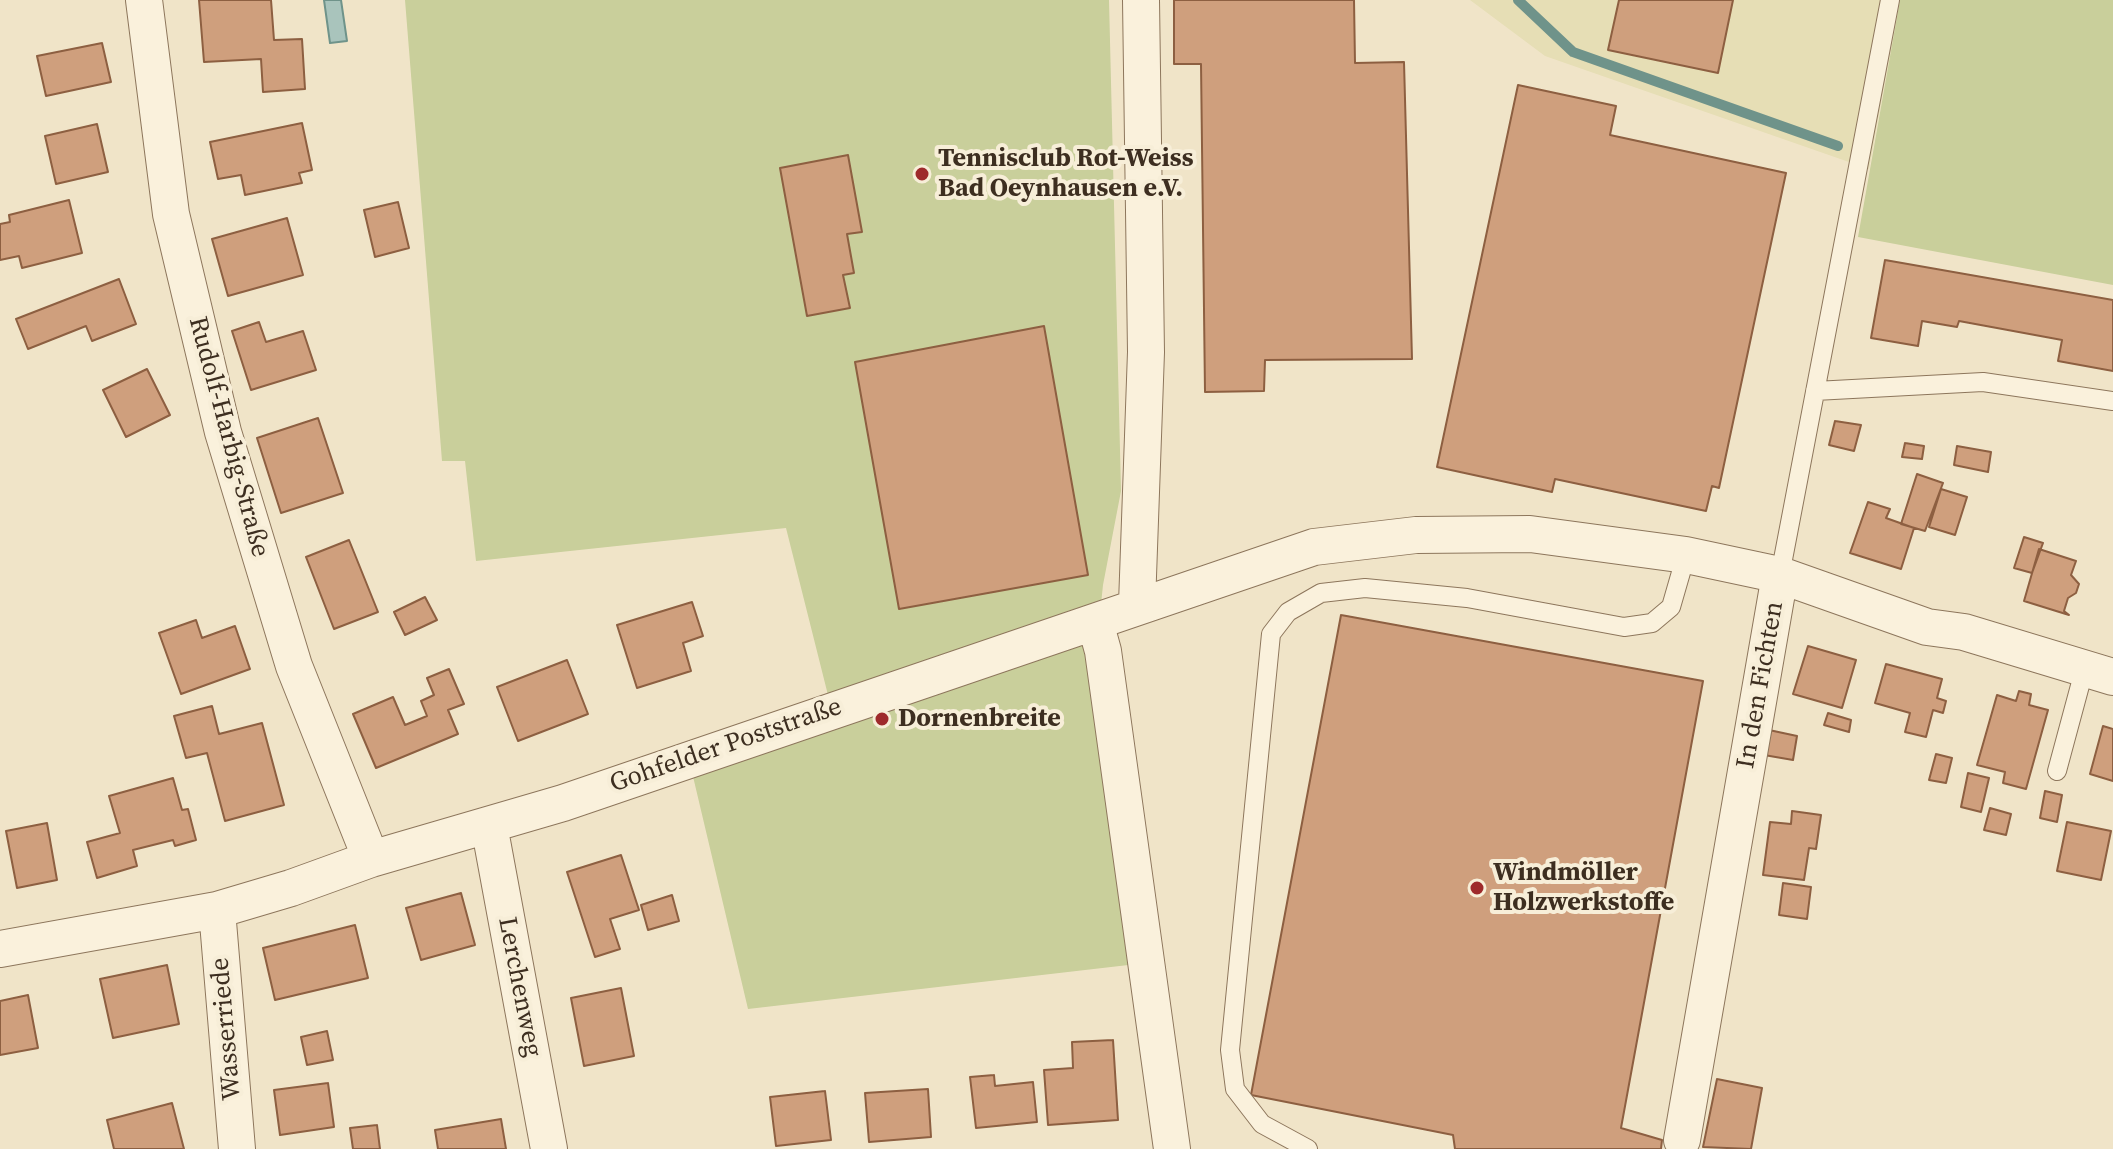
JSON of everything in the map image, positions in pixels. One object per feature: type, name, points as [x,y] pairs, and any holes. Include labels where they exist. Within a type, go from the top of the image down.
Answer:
[{"type":"street","name":"Rudolf-Harbig-Straße","points":[[144,0],[171,214],[223,432],[294,666],[371,859]]},
{"type":"street","points":[[1137,604],[1146,352],[1141,0]]},
{"type":"street","name":"Gohfelder Poststraße","points":[[0,949],[217,910],[371,859],[489,825],[1095,622],[1137,604],[1314,547],[1416,535],[1530,534],[1686,555],[1780,575]]},
{"type":"street","name":"In den Fichten","points":[[1682,1140],[1780,575],[1927,627],[1964,632],[2099,672]]},
{"type":"street","points":[[1095,622],[1103,651],[1172,1149]]},
{"type":"street","name":"Lerchenweg","points":[[489,825],[549,1149]]},
{"type":"street","name":"Wasserriede","points":[[217,910],[237,1149]]},
{"type":"lane","points":[[1780,575],[1890,0]]},
{"type":"lane","points":[[1815,391],[1983,382],[2113,401]]},
{"type":"lane","points":[[1308,1149],[1262,1124],[1235,1089],[1230,1050],[1271,634],[1288,612],[1321,593],[1365,588],[1467,598],[1624,627],[1652,623],[1671,607],[1686,555]]},
{"type":"lane","points":[[2057,771],[2099,672]]},
{"type":"shaded area","points":[[1470,0],[1900,0],[1869,169],[1545,56]]},
{"type":"green space","points":[[405,0],[1109,0],[1121,491],[1103,585],[1096,652],[1137,964],[748,1009],[691,768],[833,715],[786,528],[476,561],[465,461],[442,461]]},
{"type":"green space","points":[[1900,0],[2113,0],[2113,285],[1858,237]]},
{"type":"water","points":[[324,0],[341,0],[347,41],[330,43]]},
{"type":"building","points":[[199,0],[271,0],[274,40],[302,39],[305,89],[263,92],[261,59],[204,62]]},
{"type":"building","points":[[1174,0],[1354,0],[1355,63],[1404,62],[1412,359],[1265,360],[1264,391],[1205,392],[1201,64],[1174,64]]},
{"type":"building","points":[[1619,0],[1733,0],[1718,73],[1608,50]]},
{"type":"building","points":[[102,43],[111,82],[46,96],[37,56]]},
{"type":"building","points":[[1518,85],[1616,106],[1610,135],[1786,173],[1719,488],[1712,486],[1706,511],[1555,479],[1552,492],[1437,467]]},
{"type":"building","points":[[302,123],[312,170],[299,173],[302,183],[245,195],[241,175],[218,179],[210,142]]},
{"type":"building","points":[[97,124],[108,172],[56,184],[45,136]]},
{"type":"building","points":[[848,155],[862,232],[847,234],[854,273],[843,275],[850,308],[807,316],[780,168]]},
{"type":"building","points":[[69,200],[82,253],[22,268],[19,256],[0,260],[0,224],[10,222],[9,215]]},
{"type":"building","points":[[398,202],[409,248],[375,257],[364,210]]},
{"type":"building","points":[[287,218],[303,275],[228,296],[212,239]]},
{"type":"building","points":[[1885,260],[2113,300],[2113,371],[2058,361],[2062,340],[1959,321],[1957,327],[1922,321],[1918,346],[1871,338]]},
{"type":"building","points":[[119,279],[136,324],[92,341],[86,326],[28,349],[16,319]]},
{"type":"building","points":[[259,322],[266,342],[303,331],[316,370],[251,390],[232,331]]},
{"type":"building","points":[[1044,326],[1088,575],[899,609],[855,362]]},
{"type":"building","points":[[147,369],[170,415],[126,437],[103,390]]},
{"type":"building","points":[[318,418],[343,493],[281,513],[257,438]]},
{"type":"building","points":[[1835,421],[1861,425],[1854,451],[1829,445]]},
{"type":"building","points":[[1905,443],[1924,446],[1922,459],[1902,457]]},
{"type":"building","points":[[1957,446],[1991,452],[1988,472],[1954,465]]},
{"type":"building","points":[[1917,474],[1943,483],[1925,531],[1901,524]]},
{"type":"building","points":[[1941,489],[1967,497],[1955,535],[1929,527]]},
{"type":"building","points":[[1868,502],[1890,509],[1886,518],[1914,528],[1901,569],[1850,553]]},
{"type":"building","points":[[2024,537],[2043,543],[2032,573],[2014,568]]},
{"type":"building","points":[[349,540],[378,612],[334,629],[306,557]]},
{"type":"building","points":[[2039,549],[2076,561],[2071,575],[2079,584],[2076,593],[2068,598],[2064,611],[2069,615],[2024,601]]},
{"type":"building","points":[[425,597],[437,620],[405,635],[394,612]]},
{"type":"building","points":[[692,602],[703,636],[683,643],[691,671],[637,688],[617,625]]},
{"type":"building","name":"Windmöller Holzwerkstoffe","points":[[1341,615],[1703,681],[1621,1128],[1662,1140],[1661,1149],[1455,1149],[1453,1135],[1251,1095]]},
{"type":"building","points":[[196,620],[202,638],[235,626],[250,669],[181,694],[159,633]]},
{"type":"building","points":[[1808,646],[1856,660],[1842,708],[1793,694]]},
{"type":"building","points":[[567,660],[588,714],[518,741],[497,687]]},
{"type":"building","points":[[1886,664],[1942,679],[1937,698],[1946,701],[1943,713],[1933,710],[1926,737],[1905,732],[1910,713],[1875,703]]},
{"type":"building","points":[[449,669],[464,704],[448,710],[458,734],[376,768],[353,714],[393,697],[405,725],[427,716],[421,701],[434,695],[427,678]]},
{"type":"building","points":[[2019,691],[2031,694],[2029,705],[2048,710],[2026,789],[2003,783],[2005,772],[1977,765],[1997,695],[2016,701]]},
{"type":"building","points":[[212,706],[219,734],[262,723],[284,805],[225,821],[207,753],[186,758],[174,716]]},
{"type":"building","points":[[1828,713],[1851,720],[1849,732],[1824,725]]},
{"type":"building","points":[[2103,726],[2113,729],[2113,781],[2090,774]]},
{"type":"building","points":[[1769,730],[1797,736],[1793,760],[1764,755]]},
{"type":"building","points":[[1936,754],[1952,758],[1946,783],[1929,780]]},
{"type":"building","points":[[1968,773],[1989,778],[1981,812],[1961,807]]},
{"type":"building","points":[[173,778],[182,810],[188,809],[196,840],[175,846],[173,840],[133,850],[137,866],[97,878],[87,842],[120,833],[109,796]]},
{"type":"building","points":[[2045,791],[2062,795],[2057,822],[2040,818]]},
{"type":"building","points":[[1990,808],[2011,814],[2006,835],[1984,830]]},
{"type":"building","points":[[1792,811],[1821,815],[1816,849],[1809,848],[1804,880],[1763,875],[1770,822],[1791,824]]},
{"type":"building","points":[[2067,822],[2111,831],[2101,880],[2057,871]]},
{"type":"building","points":[[47,823],[57,880],[17,888],[6,831]]},
{"type":"building","points":[[621,855],[639,910],[610,919],[620,949],[595,957],[567,872]]},
{"type":"building","points":[[1783,883],[1811,887],[1807,919],[1779,915]]},
{"type":"building","points":[[461,893],[475,945],[421,960],[406,908]]},
{"type":"building","points":[[672,895],[679,921],[648,930],[641,905]]},
{"type":"building","points":[[355,925],[368,978],[275,1000],[263,948]]},
{"type":"building","points":[[167,965],[179,1024],[113,1038],[100,979]]},
{"type":"building","points":[[621,988],[634,1056],[584,1066],[571,998]]},
{"type":"building","points":[[28,995],[38,1048],[0,1055],[0,1001]]},
{"type":"building","points":[[327,1031],[333,1060],[307,1065],[301,1037]]},
{"type":"building","points":[[1113,1040],[1118,1120],[1048,1125],[1044,1070],[1073,1068],[1072,1042]]},
{"type":"building","points":[[994,1075],[995,1086],[1033,1082],[1037,1122],[976,1128],[970,1077]]},
{"type":"building","points":[[1717,1079],[1762,1088],[1751,1149],[1703,1147]]},
{"type":"building","points":[[328,1083],[334,1127],[280,1135],[274,1090]]},
{"type":"building","points":[[928,1089],[931,1137],[869,1142],[865,1093]]},
{"type":"building","points":[[825,1091],[831,1140],[776,1146],[770,1097]]},
{"type":"building","points":[[172,1103],[184,1149],[114,1149],[107,1120]]},
{"type":"building","points":[[501,1119],[506,1149],[438,1149],[435,1130]]},
{"type":"building","points":[[377,1125],[380,1149],[353,1149],[350,1128]]},
{"type":"waterway","points":[[1518,0],[1573,52],[1838,146]]},
{"type":"place","name":"Tennisclub Rot-Weiss Bad Oeynhausen e.V.","points":[[922,174]]},
{"type":"place","name":"Dornenbreite","points":[[882,719]]},
{"type":"place","name":"Windmöller Holzwerkstoffe","points":[[1477,888]]}]
